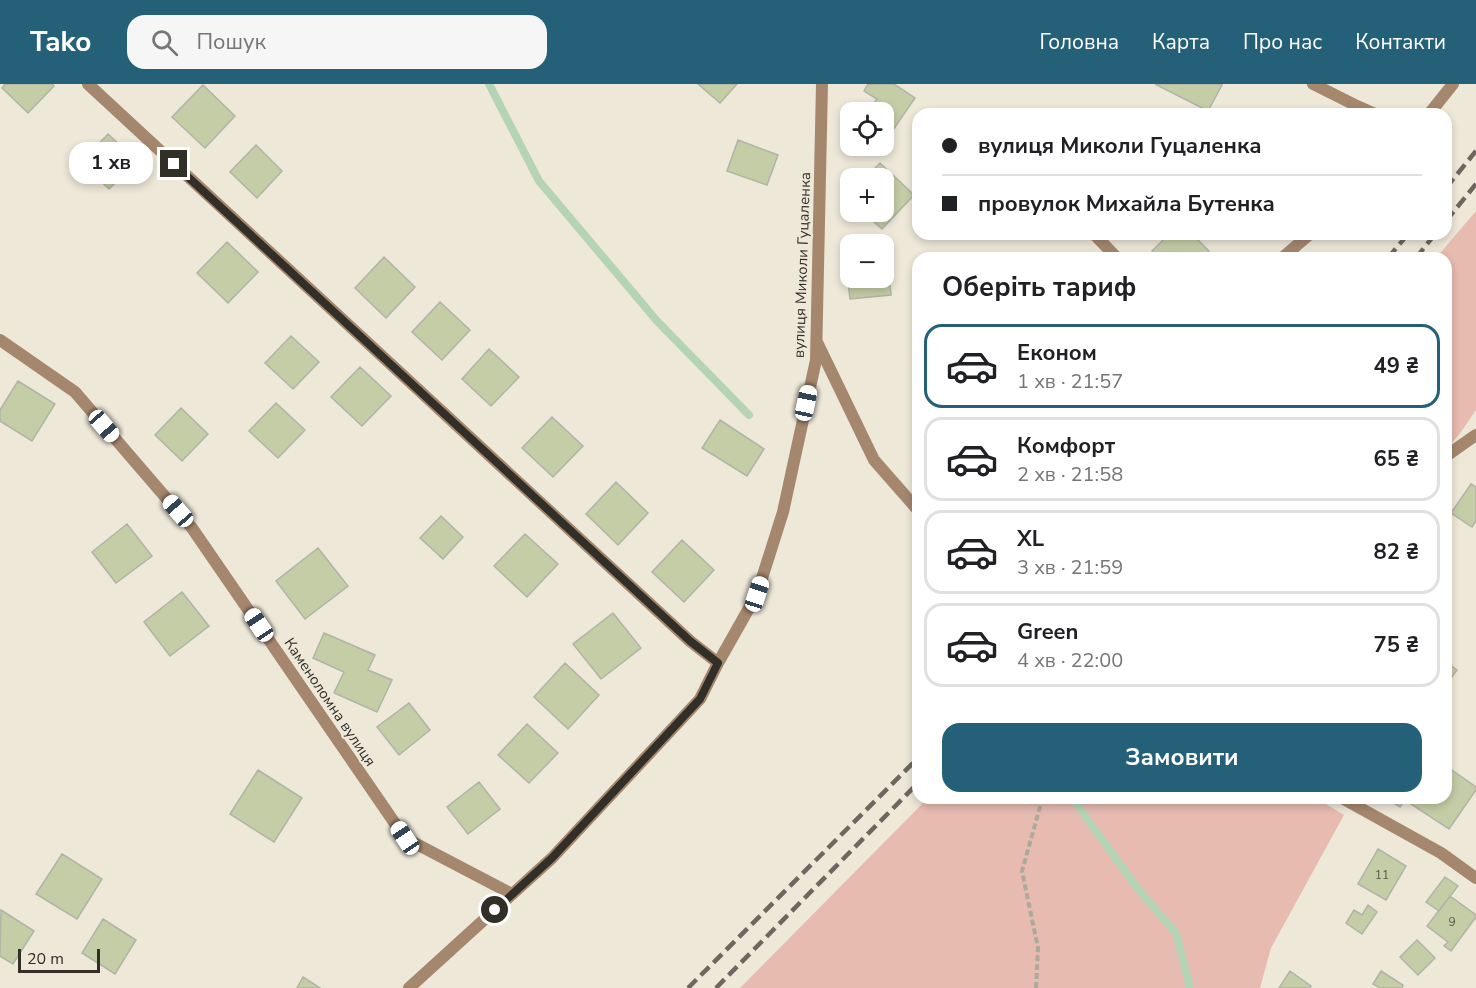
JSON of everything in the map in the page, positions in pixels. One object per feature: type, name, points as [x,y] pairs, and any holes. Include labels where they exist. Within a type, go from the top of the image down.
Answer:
[{"type":"street","points":[[88,84],[690,641],[718,663]]},
{"type":"street","name":"вулиця Миколи Гуцаленка","points":[[409,988],[552,858],[700,699],[757,594],[783,512],[816,360],[822,84]]},
{"type":"street","points":[[1312,84],[1362,108]]},
{"type":"street","points":[[1434,108],[1453,84]]},
{"type":"street","points":[[1100,240],[1111,252]]},
{"type":"street","points":[[1289,252],[1303,240]]},
{"type":"street","name":"Каменоломна вулиця","points":[[0,340],[75,392],[192,528],[405,838],[512,894]]},
{"type":"street","points":[[816,340],[874,460],[912,502]]},
{"type":"street","points":[[1452,452],[1476,435]]},
{"type":"street","points":[[1352,804],[1441,853],[1476,878]]},
{"type":"path","points":[[1036,988],[1038,948],[1022,871],[1040,804]]},
{"type":"shaded area","points":[[1476,211],[1476,410],[1452,443],[1452,252],[1441,252]]},
{"type":"shaded area","points":[[922,804],[1326,804],[1344,815],[1271,948],[1260,988],[740,988]]},
{"type":"building","points":[[5,84],[52,84],[54,86],[28,113],[2,88]]},
{"type":"building","points":[[698,84],[737,84],[720,103]]},
{"type":"building","points":[[868,84],[894,84],[915,98],[894,129],[894,102],[875,102],[877,99],[864,91]]},
{"type":"building","points":[[1155,84],[1222,85],[1210,108],[1202,108]]},
{"type":"building","points":[[203,85],[235,116],[205,148],[172,117]]},
{"type":"building","points":[[108,134],[137,161],[109,189],[81,162]]},
{"type":"building","points":[[738,140],[778,155],[767,185],[727,171]]},
{"type":"building","points":[[256,145],[282,171],[257,198],[230,172]]},
{"type":"building","points":[[880,163],[885,168],[875,168]]},
{"type":"building","points":[[894,176],[912,193],[912,197],[894,216]]},
{"type":"building","points":[[874,222],[889,222],[882,229]]},
{"type":"building","points":[[1163,240],[1198,240],[1209,251],[1153,252]]},
{"type":"building","points":[[227,242],[258,272],[228,303],[197,273]]},
{"type":"building","points":[[384,257],[415,287],[386,318],[355,288]]},
{"type":"building","points":[[849,288],[890,288],[891,295],[850,299]]},
{"type":"building","points":[[440,302],[470,330],[442,360],[412,332]]},
{"type":"building","points":[[291,336],[319,362],[293,389],[265,363]]},
{"type":"building","points":[[489,349],[519,377],[491,406],[462,379]]},
{"type":"building","points":[[360,367],[391,396],[362,426],[331,397]]},
{"type":"building","points":[[18,381],[55,404],[32,441],[0,421],[0,410]]},
{"type":"building","points":[[276,403],[305,430],[278,458],[249,431]]},
{"type":"building","points":[[181,408],[208,434],[182,461],[155,435]]},
{"type":"building","points":[[552,417],[583,446],[553,477],[522,448]]},
{"type":"building","points":[[720,420],[764,449],[747,476],[702,448]]},
{"type":"building","points":[[616,482],[648,513],[618,545],[586,514]]},
{"type":"building","points":[[1471,484],[1476,487],[1476,521],[1472,527],[1452,512]]},
{"type":"building","points":[[441,516],[463,537],[443,559],[420,538]]},
{"type":"building","points":[[127,524],[152,556],[116,583],[92,552]]},
{"type":"building","points":[[525,534],[558,564],[527,597],[494,566]]},
{"type":"building","points":[[682,540],[714,570],[684,602],[652,572]]},
{"type":"building","points":[[318,548],[348,586],[305,619],[276,581]]},
{"type":"building","points":[[182,592],[209,626],[170,656],[144,622]]},
{"type":"building","points":[[613,613],[641,648],[601,679],[573,644]]},
{"type":"building","points":[[324,633],[375,655],[368,670],[392,680],[377,712],[334,693],[344,672],[313,658]]},
{"type":"building","points":[[565,663],[599,695],[568,729],[534,697]]},
{"type":"building","points":[[1452,666],[1457,670],[1452,677]]},
{"type":"building","points":[[409,703],[430,730],[399,755],[377,727]]},
{"type":"building","points":[[527,724],[558,753],[529,783],[498,755]]},
{"type":"building","points":[[258,770],[302,798],[274,842],[230,814]]},
{"type":"building","points":[[1452,770],[1476,787],[1476,790],[1449,829],[1411,804],[1452,804]]},
{"type":"building","points":[[479,782],[500,809],[468,834],[447,807]]},
{"type":"building","points":[[1378,849],[1406,866],[1386,900],[1358,884]]},
{"type":"building","points":[[62,854],[102,879],[77,919],[36,894]]},
{"type":"building","points":[[1445,877],[1458,886],[1439,911],[1426,902]]},
{"type":"building","points":[[1450,896],[1476,915],[1451,951],[1444,946],[1448,942],[1427,926]]},
{"type":"building","points":[[1368,905],[1377,912],[1362,934],[1346,923],[1354,910],[1362,915]]},
{"type":"building","points":[[1,910],[34,931],[13,964],[0,956]]},
{"type":"building","points":[[103,919],[136,940],[115,974],[82,953]]},
{"type":"building","points":[[1417,940],[1435,958],[1418,975],[1400,957]]},
{"type":"building","points":[[1290,971],[1311,986],[1310,988],[1279,988]]},
{"type":"building","points":[[1381,971],[1403,985],[1402,988],[1380,988],[1373,984]]},
{"type":"building","points":[[303,977],[320,988],[297,988]]},
{"type":"waterway","points":[[489,84],[539,181],[657,321],[749,415]]},
{"type":"waterway","points":[[1076,804],[1138,889],[1176,933],[1190,988]]},
{"type":"railway","points":[[1452,181],[1476,151]]},
{"type":"railway","points":[[1452,214],[1476,184]]},
{"type":"railway","points":[[1393,252],[1403,240]]},
{"type":"railway","points":[[1421,252],[1430,240]]},
{"type":"railway","points":[[688,988],[912,764]]},
{"type":"railway","points":[[716,988],[912,789]]},
{"type":"route","points":[[174,164],[690,641],[718,663],[700,699],[552,858],[495,910]]}]
